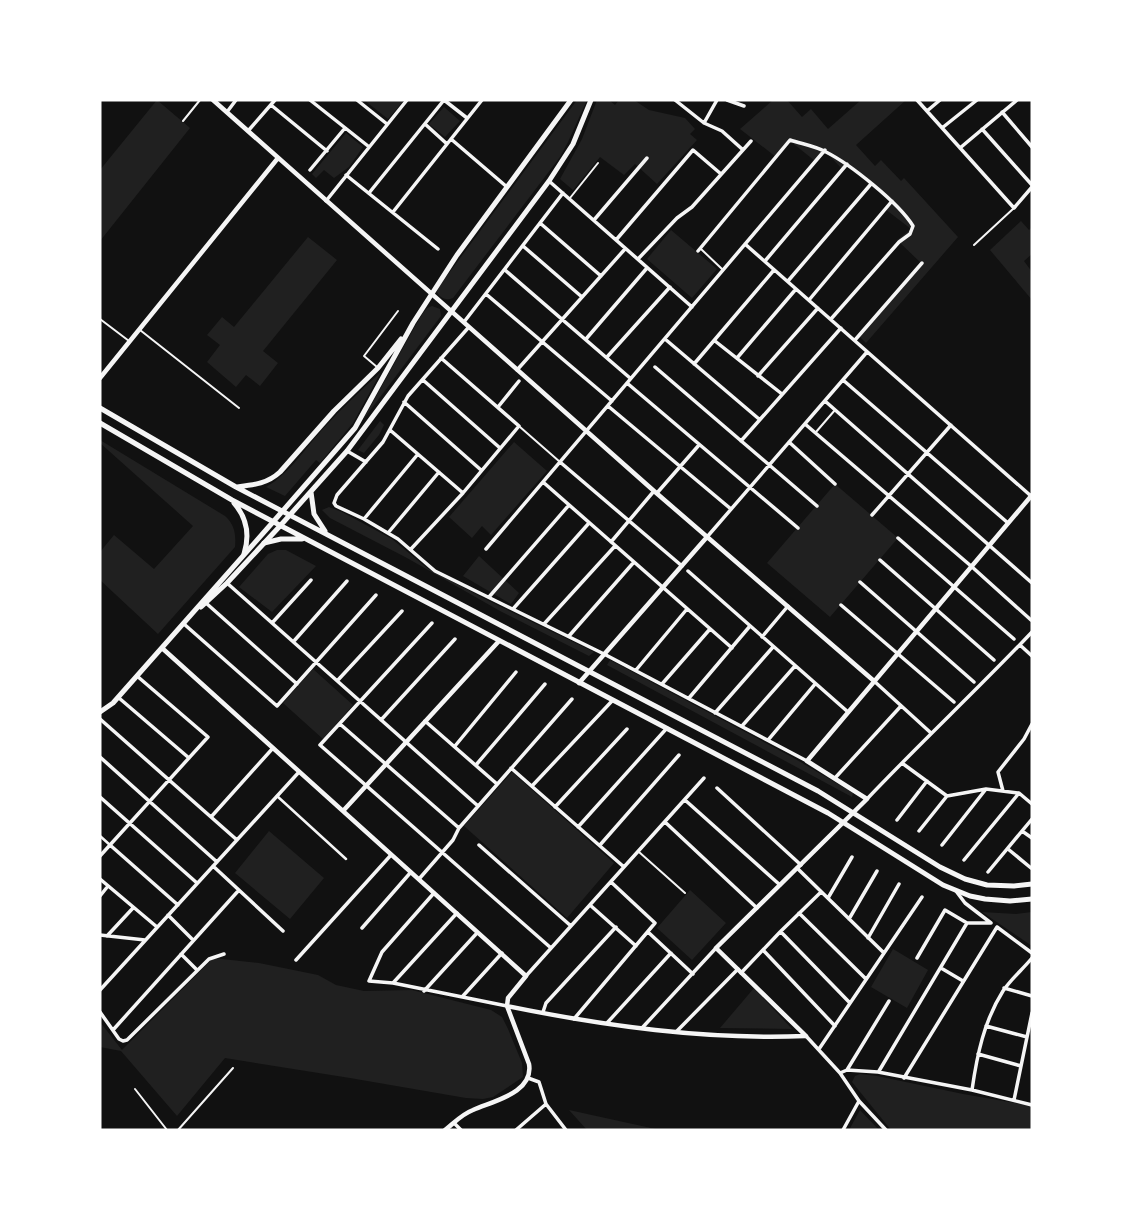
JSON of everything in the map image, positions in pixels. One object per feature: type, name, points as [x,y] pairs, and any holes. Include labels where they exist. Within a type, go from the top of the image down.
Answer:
[{"type":"main road","points":[[101,710],[118,698],[355,428],[413,323],[460,250],[571,100]]},
{"type":"main road","points":[[184,624],[227,583],[347,451],[549,181],[573,144],[591,100]]},
{"type":"main road","points":[[236,487],[257,485],[273,478],[334,411],[378,368],[413,323]]},
{"type":"main road","points":[[100,408],[236,487],[818,792],[940,867],[979,883],[1001,886],[1032,884]]},
{"type":"main road","points":[[100,423],[279,526],[844,822],[923,875],[970,896],[999,901],[1032,899]]},
{"type":"main road","points":[[311,491],[314,514],[330,535]]},
{"type":"main road","points":[[232,500],[247,528],[244,554]]},
{"type":"main road","points":[[264,543],[281,539],[304,539]]},
{"type":"street","points":[[213,100],[586,432],[931,733]]},
{"type":"street","points":[[227,112],[236,100]]},
{"type":"street","points":[[248,131],[275,100]]},
{"type":"street","points":[[310,100],[368,146]]},
{"type":"street","points":[[357,100],[387,124]]},
{"type":"street","points":[[326,201],[407,100]]},
{"type":"street","points":[[369,193],[444,100],[467,118]]},
{"type":"street","points":[[393,212],[482,100]]},
{"type":"street","points":[[675,100],[704,123],[722,131],[742,149]]},
{"type":"street","points":[[704,123],[716,100]]},
{"type":"street","points":[[727,100],[744,106]]},
{"type":"street","points":[[917,100],[1014,208],[1032,186],[982,129]]},
{"type":"street","points":[[927,111],[940,100]]},
{"type":"street","points":[[943,128],[976,100]]},
{"type":"street","points":[[960,148],[1017,100]]},
{"type":"street","points":[[271,105],[327,151]]},
{"type":"street","points":[[1002,112],[1032,147]]},
{"type":"street","points":[[425,124],[447,144]]},
{"type":"street","points":[[310,170],[345,128]]},
{"type":"street","points":[[451,139],[507,187]]},
{"type":"street","points":[[699,250],[790,140],[825,150],[847,164],[892,201],[907,215],[913,226],[910,234],[899,242],[831,319]]},
{"type":"street","points":[[638,259],[677,218],[692,207],[751,141]]},
{"type":"street","points":[[616,240],[693,150],[721,174]]},
{"type":"street","points":[[486,549],[825,150]]},
{"type":"street","points":[[100,378],[278,158]]},
{"type":"street","points":[[594,220],[647,158]]},
{"type":"street","points":[[765,261],[847,164]]},
{"type":"street","points":[[346,175],[438,248]]},
{"type":"street","points":[[549,181],[692,307]]},
{"type":"street","points":[[788,281],[871,184]]},
{"type":"street","points":[[563,193],[486,294],[442,358],[404,402],[383,442],[337,495],[334,503],[388,533],[435,571],[636,670],[807,761],[867,799]]},
{"type":"street","points":[[809,300],[892,201]]},
{"type":"street","points":[[540,223],[601,276]]},
{"type":"street","points":[[745,244],[1032,495],[807,761]]},
{"type":"street","points":[[523,246],[582,297]]},
{"type":"street","points":[[517,370],[625,249]]},
{"type":"street","points":[[855,340],[922,263]]},
{"type":"street","points":[[586,339],[648,268]]},
{"type":"street","points":[[505,270],[631,379]]},
{"type":"street","points":[[694,364],[774,270]]},
{"type":"street","points":[[607,358],[670,287]]},
{"type":"street","points":[[737,358],[796,289]]},
{"type":"street","points":[[486,294],[731,509]]},
{"type":"street","points":[[758,376],[818,308]]},
{"type":"street","points":[[741,441],[841,328]]},
{"type":"street","points":[[665,339],[759,420]]},
{"type":"street","points":[[714,340],[782,394]]},
{"type":"street","points":[[579,682],[867,352]]},
{"type":"street","points":[[411,549],[463,493],[519,426],[442,358]]},
{"type":"street","points":[[655,368],[817,506]]},
{"type":"street","points":[[422,380],[500,448]]},
{"type":"street","points":[[843,380],[1008,523]]},
{"type":"street","points":[[498,407],[519,382]]},
{"type":"street","points":[[627,383],[797,528]]},
{"type":"street","points":[[825,401],[1032,583]]},
{"type":"street","points":[[404,402],[481,470]]},
{"type":"street","points":[[805,424],[1031,620]]},
{"type":"street","points":[[872,516],[951,425]]},
{"type":"street","points":[[390,430],[463,493]]},
{"type":"street","points":[[789,442],[835,484]]},
{"type":"street","points":[[611,542],[699,444]]},
{"type":"street","points":[[347,451],[366,462]]},
{"type":"street","points":[[363,519],[418,454]]},
{"type":"street","points":[[560,462],[682,566]]},
{"type":"street","points":[[388,533],[439,472]]},
{"type":"street","points":[[543,482],[732,648]]},
{"type":"street","points":[[489,597],[569,505]]},
{"type":"street","points":[[513,609],[589,523]]},
{"type":"street","points":[[898,538],[1014,639]]},
{"type":"street","points":[[544,624],[615,546]]},
{"type":"street","points":[[880,560],[994,660]]},
{"type":"street","points":[[569,636],[634,562]]},
{"type":"street","points":[[688,571],[848,712]]},
{"type":"street","points":[[272,623],[311,580]]},
{"type":"street","points":[[294,641],[347,581]]},
{"type":"street","points":[[860,582],[974,682]]},
{"type":"street","points":[[227,583],[478,806]]},
{"type":"street","points":[[184,624],[277,706],[376,595]]},
{"type":"street","points":[[206,603],[298,684]]},
{"type":"street","points":[[841,605],[954,702]]},
{"type":"street","points":[[762,636],[788,606]]},
{"type":"street","points":[[636,670],[687,609]]},
{"type":"street","points":[[338,680],[402,611]]},
{"type":"street","points":[[432,623],[320,745],[551,948]]},
{"type":"street","points":[[689,698],[750,626]]},
{"type":"street","points":[[662,684],[710,629]]},
{"type":"street","points":[[642,1028],[716,948],[977,690],[1032,632]]},
{"type":"street","points":[[381,720],[455,639]]},
{"type":"street","points":[[343,811],[499,640]]},
{"type":"street","points":[[1020,645],[1032,656]]},
{"type":"street","points":[[715,713],[773,647]]},
{"type":"street","points":[[162,648],[526,976]]},
{"type":"street","points":[[742,726],[794,666]]},
{"type":"street","points":[[454,746],[516,672]]},
{"type":"street","points":[[100,856],[208,737],[137,676]]},
{"type":"street","points":[[476,765],[545,684]]},
{"type":"street","points":[[768,740],[815,684]]},
{"type":"street","points":[[118,698],[189,758]]},
{"type":"street","points":[[419,879],[453,840],[458,828],[572,699]]},
{"type":"street","points":[[532,786],[612,700]]},
{"type":"street","points":[[835,778],[901,706]]},
{"type":"street","points":[[100,719],[237,840]]},
{"type":"street","points":[[425,721],[497,784]]},
{"type":"street","points":[[340,724],[458,828]]},
{"type":"street","points":[[1003,791],[998,772],[1024,739],[1032,724]]},
{"type":"street","points":[[578,827],[667,728]]},
{"type":"street","points":[[555,807],[626,729]]},
{"type":"street","points":[[211,817],[273,748]]},
{"type":"street","points":[[600,846],[679,755]]},
{"type":"street","points":[[100,757],[283,931]]},
{"type":"street","points":[[902,763],[947,796]]},
{"type":"street","points":[[511,768],[624,867]]},
{"type":"street","points":[[100,990],[299,772]]},
{"type":"street","points":[[445,1130],[474,1110],[500,1100],[523,1086],[528,1078],[529,1064],[507,1004],[508,998],[704,778]]},
{"type":"street","points":[[897,820],[927,781]]},
{"type":"street","points":[[717,789],[884,953]]},
{"type":"street","points":[[942,845],[986,789]]},
{"type":"street","points":[[919,831],[947,796],[986,789],[1019,793],[1032,804]]},
{"type":"street","points":[[964,860],[1019,793]]},
{"type":"street","points":[[277,796],[346,859]]},
{"type":"street","points":[[100,797],[197,883]]},
{"type":"street","points":[[685,800],[780,885]]},
{"type":"street","points":[[988,872],[1032,819]]},
{"type":"street","points":[[665,822],[757,908]]},
{"type":"street","points":[[1022,831],[1032,838]]},
{"type":"street","points":[[100,836],[178,905]]},
{"type":"street","points":[[479,845],[571,926]]},
{"type":"street","points":[[1007,849],[1031,869]]},
{"type":"street","points":[[296,960],[391,854]]},
{"type":"street","points":[[828,898],[852,857]]},
{"type":"street","points":[[849,919],[877,871]]},
{"type":"street","points":[[362,928],[411,872]]},
{"type":"street","points":[[100,878],[157,927]]},
{"type":"street","points":[[573,1019],[655,923],[611,882]]},
{"type":"street","points":[[868,938],[899,884]]},
{"type":"street","points":[[100,896],[108,886]]},
{"type":"street","points":[[113,1030],[239,890]]},
{"type":"street","points":[[956,891],[965,903],[1032,953]]},
{"type":"street","points":[[676,1032],[821,892]]},
{"type":"street","points":[[434,893],[382,952],[369,981],[507,1004],[573,1019],[642,1028],[738,1037],[806,1037]]},
{"type":"street","points":[[819,1049],[922,897]]},
{"type":"street","points":[[590,905],[636,946]]},
{"type":"street","points":[[107,936],[134,908]]},
{"type":"street","points":[[917,958],[945,910],[968,923],[991,923]]},
{"type":"street","points":[[393,984],[457,914]]},
{"type":"street","points":[[799,914],[866,979]]},
{"type":"street","points":[[168,915],[193,940]]},
{"type":"street","points":[[878,1072],[968,923]]},
{"type":"street","points":[[543,1013],[546,1003],[616,927]]},
{"type":"street","points":[[904,1078],[997,927]]},
{"type":"street","points":[[424,991],[478,932]]},
{"type":"street","points":[[648,932],[693,974]]},
{"type":"street","points":[[780,932],[850,1003]]},
{"type":"street","points":[[100,935],[145,940]]},
{"type":"street","points":[[716,948],[819,1049],[859,1101],[886,1130]]},
{"type":"street","points":[[763,950],[835,1026]]},
{"type":"street","points":[[463,997],[502,953]]},
{"type":"street","points":[[607,1023],[671,953]]},
{"type":"street","points":[[181,954],[197,970]]},
{"type":"street","points":[[100,1012],[123,1041],[131,1037],[209,959],[224,954]]},
{"type":"street","points":[[972,1090],[978,1054],[995,1006],[1004,988],[1032,958]]},
{"type":"street","points":[[941,968],[963,982]]},
{"type":"street","points":[[1004,988],[1032,996]]},
{"type":"street","points":[[847,1070],[888,1001]]},
{"type":"street","points":[[1014,1101],[1032,1013]]},
{"type":"street","points":[[986,1026],[1027,1037]]},
{"type":"street","points":[[978,1054],[1021,1066]]},
{"type":"street","points":[[840,1073],[847,1070],[878,1072],[1032,1105]]},
{"type":"street","points":[[528,1078],[539,1082],[546,1104],[565,1130]]},
{"type":"street","points":[[843,1130],[859,1101]]},
{"type":"street","points":[[516,1130],[546,1104]]},
{"type":"street","points":[[454,1123],[461,1130]]},
{"type":"lane","points":[[183,121],[200,100]]},
{"type":"lane","points":[[569,198],[598,163]]},
{"type":"lane","points":[[974,245],[1014,208]]},
{"type":"lane","points":[[699,250],[723,270]]},
{"type":"lane","points":[[378,368],[363,356],[398,311]]},
{"type":"lane","points":[[100,319],[130,342]]},
{"type":"lane","points":[[139,330],[239,408]]},
{"type":"lane","points":[[816,433],[835,410]]},
{"type":"lane","points":[[519,426],[560,462]]},
{"type":"lane","points":[[639,851],[685,893]]},
{"type":"lane","points":[[178,1130],[233,1068]]},
{"type":"lane","points":[[135,1089],[167,1130]]},
{"type":"shaded area","points":[[157,100],[190,128],[100,241],[100,170]]},
{"type":"shaded area","points":[[364,100],[404,100],[388,119]]},
{"type":"shaded area","points":[[577,100],[587,100],[560,157],[453,298],[442,297],[437,292],[438,288]]},
{"type":"shaded area","points":[[597,100],[609,100],[615,105],[619,100],[634,100],[649,110],[685,118],[695,129],[690,134],[697,140],[657,184],[635,164],[624,175],[600,157],[573,190],[560,179],[582,139]]},
{"type":"shaded area","points":[[773,100],[787,100],[802,117],[811,109],[828,129],[861,100],[906,100],[856,145],[875,166],[881,160],[901,181],[904,178],[958,237],[866,343],[859,336],[921,263],[897,240],[911,229],[885,209],[892,201],[848,165],[843,170],[825,151],[815,161],[790,141],[776,157],[740,129]]},
{"type":"shaded area","points":[[444,107],[460,121],[445,137],[429,124]]},
{"type":"shaded area","points":[[346,133],[363,147],[349,167],[334,178],[324,170],[316,178],[312,174]]},
{"type":"shaded area","points":[[1021,221],[1029,230],[1032,227],[1032,254],[1024,261],[1032,272],[1032,300],[990,250]]},
{"type":"shaded area","points":[[671,230],[717,269],[692,298],[647,259]]},
{"type":"shaded area","points":[[308,237],[337,260],[263,351],[278,363],[260,386],[246,375],[236,387],[207,362],[220,345],[207,335],[222,317],[234,327]]},
{"type":"shaded area","points":[[432,306],[440,309],[441,316],[363,420],[423,313]]},
{"type":"shaded area","points":[[381,372],[353,423],[320,463],[316,460],[285,496],[266,487],[289,469],[328,423]]},
{"type":"shaded area","points":[[380,421],[384,425],[379,435],[364,453],[358,450]]},
{"type":"shaded area","points":[[100,440],[225,516],[234,530],[235,547],[158,634],[100,580],[100,552],[114,535],[154,569],[193,526],[100,443]]},
{"type":"shaded area","points":[[514,442],[547,471],[491,535],[482,526],[472,538],[449,517]]},
{"type":"shaded area","points":[[835,484],[898,538],[830,617],[767,563]]},
{"type":"shaded area","points":[[329,507],[392,539],[427,568],[594,652],[589,656],[500,611],[330,518],[322,510]]},
{"type":"shaded area","points":[[286,550],[316,566],[272,612],[239,587],[268,554]]},
{"type":"shaded area","points":[[479,556],[519,593],[511,604],[463,576]]},
{"type":"shaded area","points":[[610,660],[792,757],[853,793],[852,797],[607,665]]},
{"type":"shaded area","points":[[313,669],[353,705],[323,739],[283,703]]},
{"type":"shaded area","points":[[512,772],[614,863],[567,918],[464,826]]},
{"type":"shaded area","points":[[269,831],[324,878],[290,919],[235,873]]},
{"type":"shaded area","points":[[690,890],[726,923],[692,960],[657,928]]},
{"type":"shaded area","points":[[982,912],[1032,912],[1032,946]]},
{"type":"shaded area","points":[[893,949],[928,970],[907,1008],[871,987]]},
{"type":"shaded area","points":[[213,958],[259,963],[318,975],[336,985],[364,991],[412,990],[491,1010],[502,1017],[508,1029],[522,1063],[523,1077],[493,1097],[466,1098],[225,1058],[177,1116],[121,1051],[100,1047],[100,1022],[122,1050]]},
{"type":"shaded area","points":[[754,988],[792,1029],[720,1028]]},
{"type":"shaded area","points":[[860,1074],[1032,1106],[1032,1130],[891,1130],[852,1082],[855,1076]]},
{"type":"shaded area","points":[[569,1110],[660,1130],[587,1130]]},
{"type":"shaded area","points":[[860,1110],[879,1130],[849,1130]]}]
